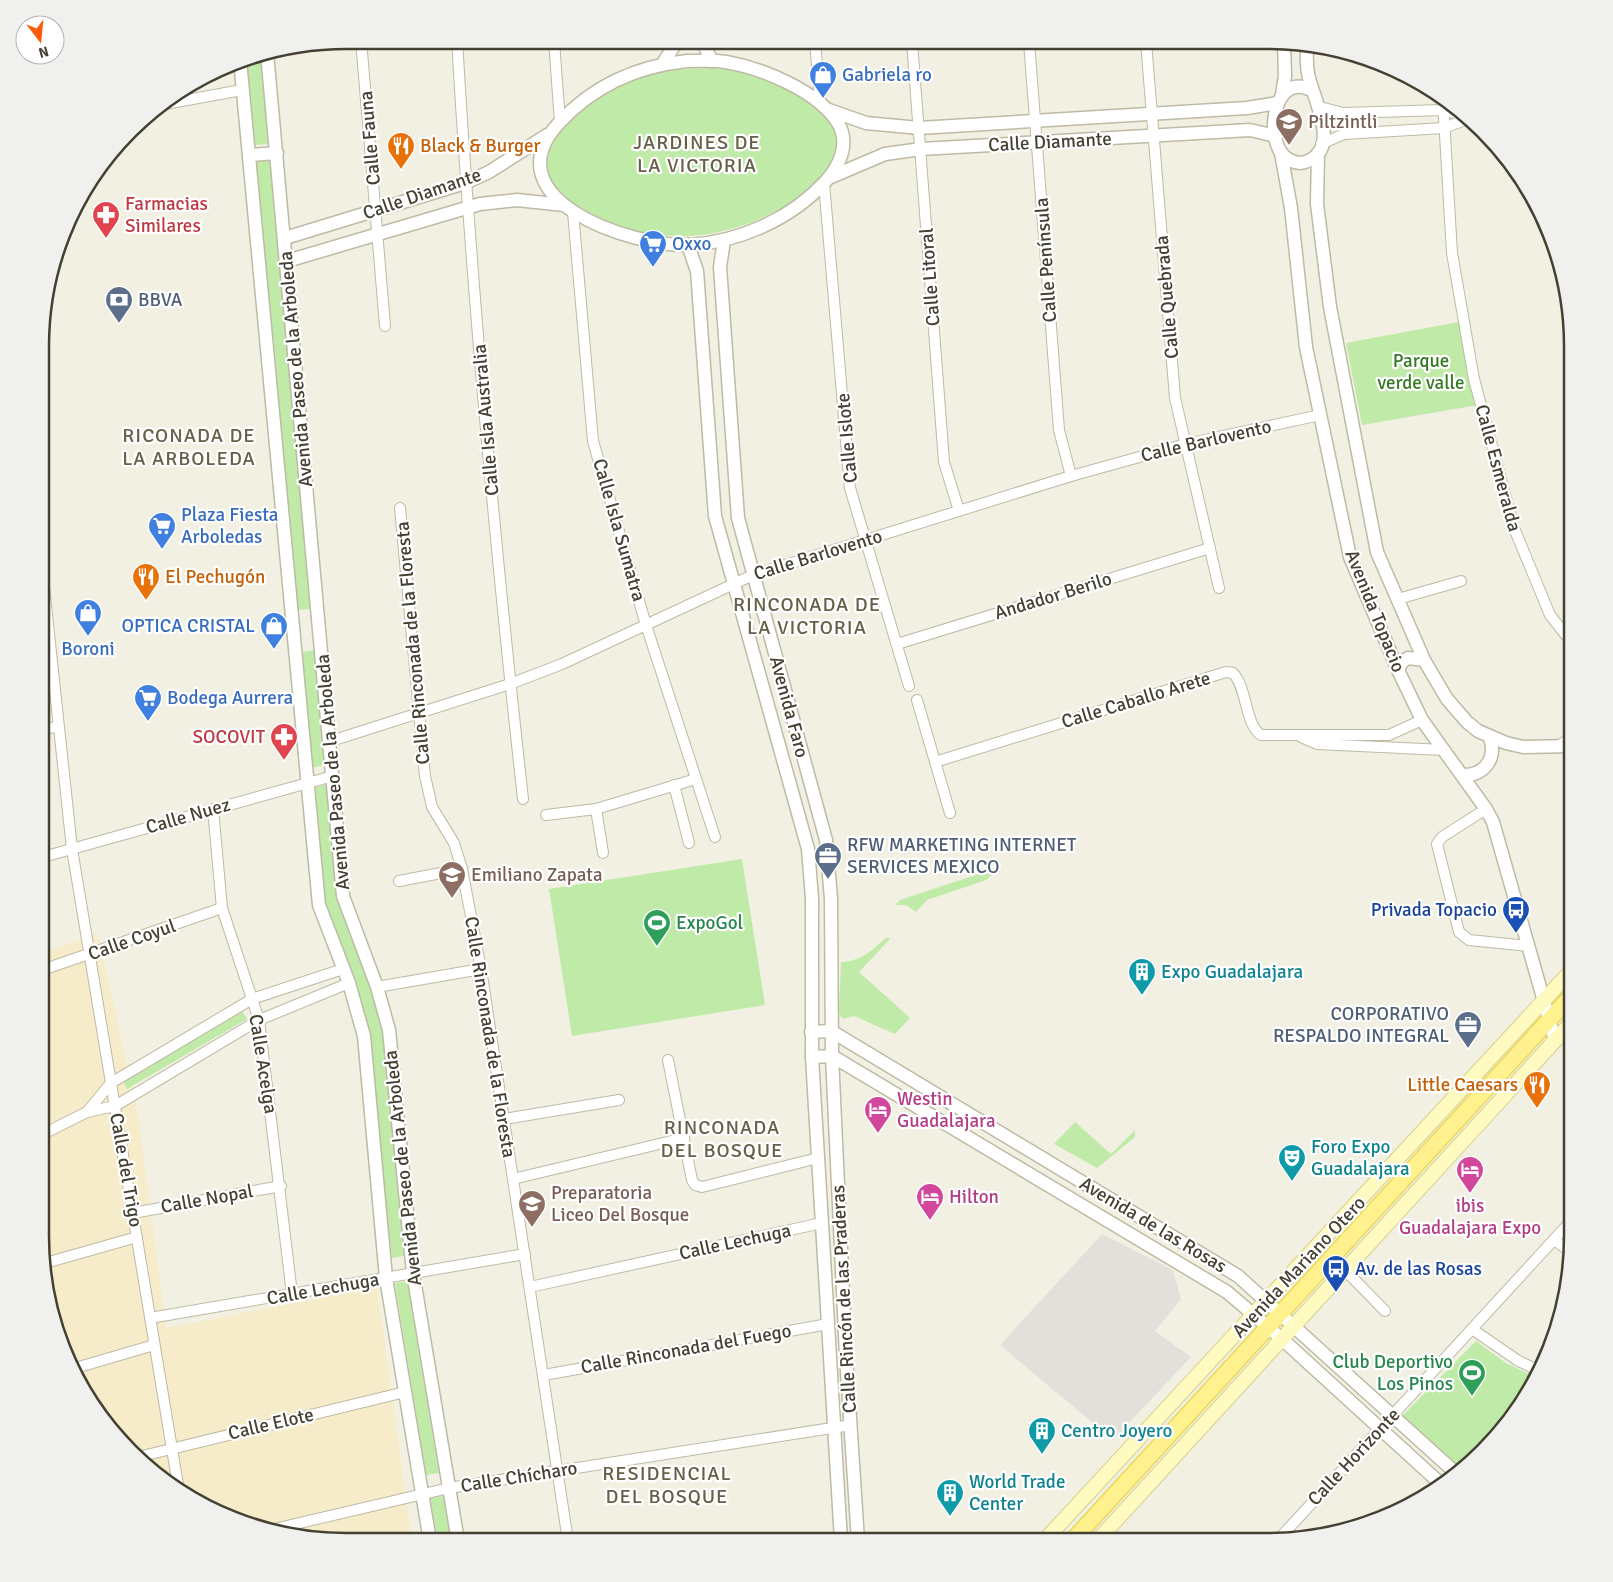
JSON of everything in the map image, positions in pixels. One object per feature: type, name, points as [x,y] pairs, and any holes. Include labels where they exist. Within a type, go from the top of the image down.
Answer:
[{"type":"main road","name":"Avenida Mariano Otero","points":[[1051,1533],[1564,979]]},
{"type":"main road","name":"Avenida Mariano Otero","points":[[1080,1533],[1564,1004]]},
{"type":"main road","name":"Avenida Mariano Otero","points":[[1104,1533],[1564,1030]]},
{"type":"main road","points":[[1076,1533],[1092,1520]]},
{"type":"street","name":"Calle Fauna","points":[[362,49],[385,326]]},
{"type":"street","name":"Calle Isla Australia","points":[[458,49],[467,207],[522,799]]},
{"type":"street","points":[[555,49],[560,122]]},
{"type":"street","points":[[662,64],[672,49]]},
{"type":"street","points":[[706,49],[712,61]]},
{"type":"street","points":[[551,132],[543,144],[538,165],[546,186],[569,209],[620,234],[656,242],[688,245],[724,240],[759,228],[808,199],[826,181],[838,165],[844,146],[840,127],[824,106],[816,49]]},
{"type":"street","name":"Calle Litoral","points":[[913,49],[944,462],[959,511]]},
{"type":"street","name":"Calle Península","points":[[1030,49],[1059,430],[1072,476]]},
{"type":"street","name":"Calle Quebrada","points":[[1147,49],[1176,398],[1219,588]]},
{"type":"street","points":[[1284,49],[1284,76],[1274,123],[1281,153],[1298,163],[1310,161],[1320,149],[1344,134],[1444,128],[1462,121]]},
{"type":"street","points":[[1307,51],[1308,73],[1320,107],[1324,131],[1320,149]]},
{"type":"street","name":"Avenida Paseo de la Arboleda","points":[[268,59],[344,896],[377,987],[389,1030],[414,1273],[457,1533]]},
{"type":"street","name":"Calle Diamante","points":[[285,238],[465,183],[512,159],[551,132],[582,101],[608,84],[638,71],[662,64],[726,62],[780,79],[824,106],[866,123],[919,128],[1247,108],[1280,99]]},
{"type":"street","name":"Avenida Paseo de la Arboleda","points":[[241,68],[319,905],[349,983],[364,1036],[386,1278],[428,1533]]},
{"type":"street","points":[[1280,99],[1289,88],[1298,85],[1313,91]]},
{"type":"street","points":[[177,102],[242,90]]},
{"type":"street","points":[[1320,107],[1343,114],[1441,105]]},
{"type":"street","name":"Calle Esmeralda","points":[[1443,107],[1452,253],[1474,379],[1516,535],[1550,615],[1564,633]]},
{"type":"street","name":"Calle Diamante","points":[[826,181],[885,154],[921,149],[1250,130],[1276,136]]},
{"type":"street","name":"Avenida Topacio","points":[[1320,149],[1317,204],[1335,340],[1378,552],[1424,660],[1447,699],[1467,722],[1490,738],[1523,747],[1564,745]]},
{"type":"street","points":[[250,155],[276,153]]},
{"type":"street","name":"Avenida Topacio","points":[[1281,153],[1291,208],[1301,314],[1350,557],[1398,670],[1422,720],[1486,809],[1498,839],[1555,1040]]},
{"type":"street","name":"Calle Islote","points":[[826,181],[850,488],[909,686]]},
{"type":"street","name":"Calle Diamante","points":[[287,261],[467,207],[517,200],[569,209]]},
{"type":"street","name":"Calle Isla Sumatra","points":[[569,209],[593,441],[646,625],[715,837]]},
{"type":"street","name":"Avenida Faro","points":[[724,240],[720,267],[736,507],[826,840],[831,899],[832,1056]]},
{"type":"street","name":"Avenida Faro","points":[[688,245],[697,272],[715,516],[808,849],[812,898],[812,1056]]},
{"type":"street","name":"Calle Barlovento","points":[[330,741],[510,684],[562,664],[753,575],[1072,476],[1186,444],[1320,415]]},
{"type":"street","name":"Calle Rinconada de la Floresta","points":[[400,508],[425,776],[432,807],[454,843],[462,869],[481,969],[567,1533]]},
{"type":"street","name":"Andador Berilo","points":[[897,644],[1210,548]]},
{"type":"street","points":[[1398,599],[1461,581]]},
{"type":"street","name":"Calle del Trigo","points":[[49,639],[72,849],[177,1480]]},
{"type":"street","points":[[1398,670],[1402,662],[1408,658],[1415,657],[1424,660]]},
{"type":"street","name":"Calle Caballo Arete","points":[[934,762],[1226,672],[1233,673],[1238,680],[1258,733],[1265,736],[1301,736],[1316,733],[1389,735],[1422,720]]},
{"type":"street","points":[[917,700],[950,813]]},
{"type":"street","points":[[49,729],[58,726]]},
{"type":"street","name":"Calle Caballo Arete","points":[[1301,736],[1317,744],[1444,750]]},
{"type":"street","points":[[1462,775],[1476,774],[1488,765],[1493,752],[1490,738]]},
{"type":"street","name":"Calle Nuez","points":[[49,856],[213,808],[334,776]]},
{"type":"street","points":[[546,815],[596,809],[696,779]]},
{"type":"street","points":[[674,786],[689,842]]},
{"type":"street","name":"Calle Acelga","points":[[213,808],[222,908],[259,1020],[281,1186],[292,1294]]},
{"type":"street","points":[[596,809],[603,853]]},
{"type":"street","points":[[1486,809],[1442,837],[1437,844],[1459,932],[1468,940],[1529,946]]},
{"type":"street","points":[[398,881],[462,869]]},
{"type":"street","name":"Calle Coyul","points":[[49,968],[222,908]]},
{"type":"street","points":[[87,1112],[111,1083],[252,999],[343,969]]},
{"type":"street","points":[[377,987],[481,969]]},
{"type":"street","points":[[49,1132],[87,1112],[115,1106],[259,1020],[349,983]]},
{"type":"street","points":[[811,1032],[831,1031]]},
{"type":"street","name":"Avenida de las Rosas","points":[[831,1031],[1238,1276],[1452,1469]]},
{"type":"street","points":[[812,1056],[832,1056]]},
{"type":"street","name":"Calle Rincón de las Praderas","points":[[812,1056],[841,1533]]},
{"type":"street","name":"Avenida de las Rosas","points":[[832,1056],[1227,1292],[1282,1339],[1436,1480]]},
{"type":"street","name":"Calle Rincón de las Praderas","points":[[832,1056],[858,1533]]},
{"type":"street","points":[[668,1060],[695,1185],[702,1187],[818,1158]]},
{"type":"street","points":[[882,1087],[911,1094],[930,1092]]},
{"type":"street","points":[[504,1119],[619,1100]]},
{"type":"street","points":[[513,1179],[684,1138]]},
{"type":"street","name":"Calle Nopal","points":[[133,1213],[281,1186]]},
{"type":"street","name":"Calle Lechuga","points":[[530,1287],[822,1223]]},
{"type":"street","name":"Calle Horizonte","points":[[1284,1533],[1564,1229]]},
{"type":"street","points":[[50,1262],[137,1237]]},
{"type":"street","points":[[1554,1240],[1564,1247]]},
{"type":"street","name":"Calle Lechuga","points":[[150,1318],[525,1254]]},
{"type":"street","points":[[1345,1270],[1385,1311]]},
{"type":"street","name":"Calle Rinconada del Fuego","points":[[544,1375],[828,1324]]},
{"type":"street","points":[[1472,1329],[1505,1353],[1534,1368]]},
{"type":"street","points":[[79,1367],[154,1345]]},
{"type":"street","name":"Calle Elote","points":[[145,1455],[405,1392]]},
{"type":"street","name":"Calle Chícharo","points":[[283,1527],[449,1488],[851,1425]]},
{"type":"shaded area","points":[[98,934],[138,1114],[166,1328],[377,1287],[411,1533],[326,1533],[307,1531],[269,1523],[214,1503],[181,1483],[150,1460],[122,1432],[89,1385],[71,1350],[59,1313],[54,1294],[49,1256],[49,951]]},
{"type":"shaded area","points":[[1102,1234],[1173,1270],[1181,1299],[1155,1331],[1191,1357],[1113,1440],[1000,1345]]},
{"type":"green space","points":[[262,61],[270,144],[254,145],[247,66]]},
{"type":"green space","points":[[694,68],[715,68],[745,72],[768,80],[796,94],[821,111],[830,121],[836,134],[836,157],[828,172],[807,192],[773,213],[750,223],[702,235],[678,236],[629,229],[605,220],[567,199],[550,180],[546,165],[549,149],[558,134],[571,119],[603,95],[633,80],[653,74]]},
{"type":"green space","points":[[272,160],[312,609],[296,610],[256,161]]},
{"type":"green space","name":"Parque verde valle","points":[[1464,321],[1478,405],[1362,425],[1346,343]]},
{"type":"green space","points":[[317,650],[328,764],[312,768],[300,652]]},
{"type":"green space","points":[[329,784],[339,898],[384,1026],[404,1256],[392,1258],[367,1022],[323,902],[313,788]]},
{"type":"green space","name":"ExpoGol","points":[[742,859],[765,1005],[572,1036],[549,889]]},
{"type":"green space","points":[[1000,867],[986,880],[927,900],[916,912],[906,905],[895,905],[900,900]]},
{"type":"green space","points":[[887,937],[890,939],[859,972],[910,1018],[895,1034],[854,1016],[843,1019],[839,1013],[841,962],[860,957],[872,950]]},
{"type":"green space","points":[[242,1011],[247,1019],[127,1089],[123,1081]]},
{"type":"green space","points":[[1075,1122],[1111,1154],[1135,1130],[1135,1137],[1097,1168],[1054,1144]]},
{"type":"green space","points":[[407,1281],[439,1473],[426,1475],[395,1283]]},
{"type":"green space","name":"Club Deportivo Los Pinos","points":[[1476,1341],[1506,1363],[1530,1375],[1514,1401],[1491,1432],[1457,1465],[1402,1416]]},
{"type":"green space","points":[[443,1496],[450,1533],[437,1533],[430,1498]]},
{"type":"place","name":"Gabriela ro","points":[[823,99]]},
{"type":"place","name":"Piltzintli","points":[[1289,146]]},
{"type":"place","name":"Black & Burger","points":[[401,170]]},
{"type":"place","name":"Farmacias Similares","points":[[106,239]]},
{"type":"place","name":"Oxxo","points":[[653,268]]},
{"type":"place","name":"BBVA","points":[[119,324]]},
{"type":"place","name":"Plaza Fiesta Arboledas","points":[[162,550]]},
{"type":"place","name":"El Pechugón","points":[[146,601]]},
{"type":"place","name":"Boroni","points":[[88,637]]},
{"type":"place","name":"OPTICA CRISTAL","points":[[274,650]]},
{"type":"place","name":"Bodega Aurrera","points":[[148,722]]},
{"type":"place","name":"SOCOVIT","points":[[284,761]]},
{"type":"place","name":"RFW MARKETING INTERNET SERVICES MEXICO","points":[[828,880]]},
{"type":"place","name":"Emiliano Zapata","points":[[452,899]]},
{"type":"place","name":"Privada Topacio","points":[[1516,934]]},
{"type":"place","name":"ExpoGol","points":[[657,947]]},
{"type":"place","name":"Expo Guadalajara","points":[[1142,996]]},
{"type":"place","name":"CORPORATIVO RESPALDO INTEGRAL","points":[[1468,1049]]},
{"type":"place","name":"Little Caesars","points":[[1537,1109]]},
{"type":"place","name":"Westin Guadalajara","points":[[878,1134]]},
{"type":"place","name":"Foro Expo Guadalajara","points":[[1292,1182]]},
{"type":"place","name":"ibis Guadalajara Expo","points":[[1470,1194]]},
{"type":"place","name":"Hilton","points":[[930,1221]]},
{"type":"place","name":"Preparatoria Liceo Del Bosque","points":[[532,1228]]},
{"type":"place","name":"Av. de las Rosas","points":[[1336,1293]]},
{"type":"place","name":"Club Deportivo Los Pinos","points":[[1472,1397]]},
{"type":"place","name":"Centro Joyero","points":[[1042,1455]]},
{"type":"place","name":"World Trade Center","points":[[950,1517]]},
{"type":"district","name":"JARDINES DE LA VICTORIA","points":[[697,154]]},
{"type":"district","name":"RICONADA DE LA ARBOLEDA","points":[[189,446]]},
{"type":"district","name":"RINCONADA DE LA VICTORIA","points":[[807,616]]},
{"type":"district","name":"RINCONADA DEL BOSQUE","points":[[722,1138]]},
{"type":"district","name":"RESIDENCIAL DEL BOSQUE","points":[[667,1484]]}]
